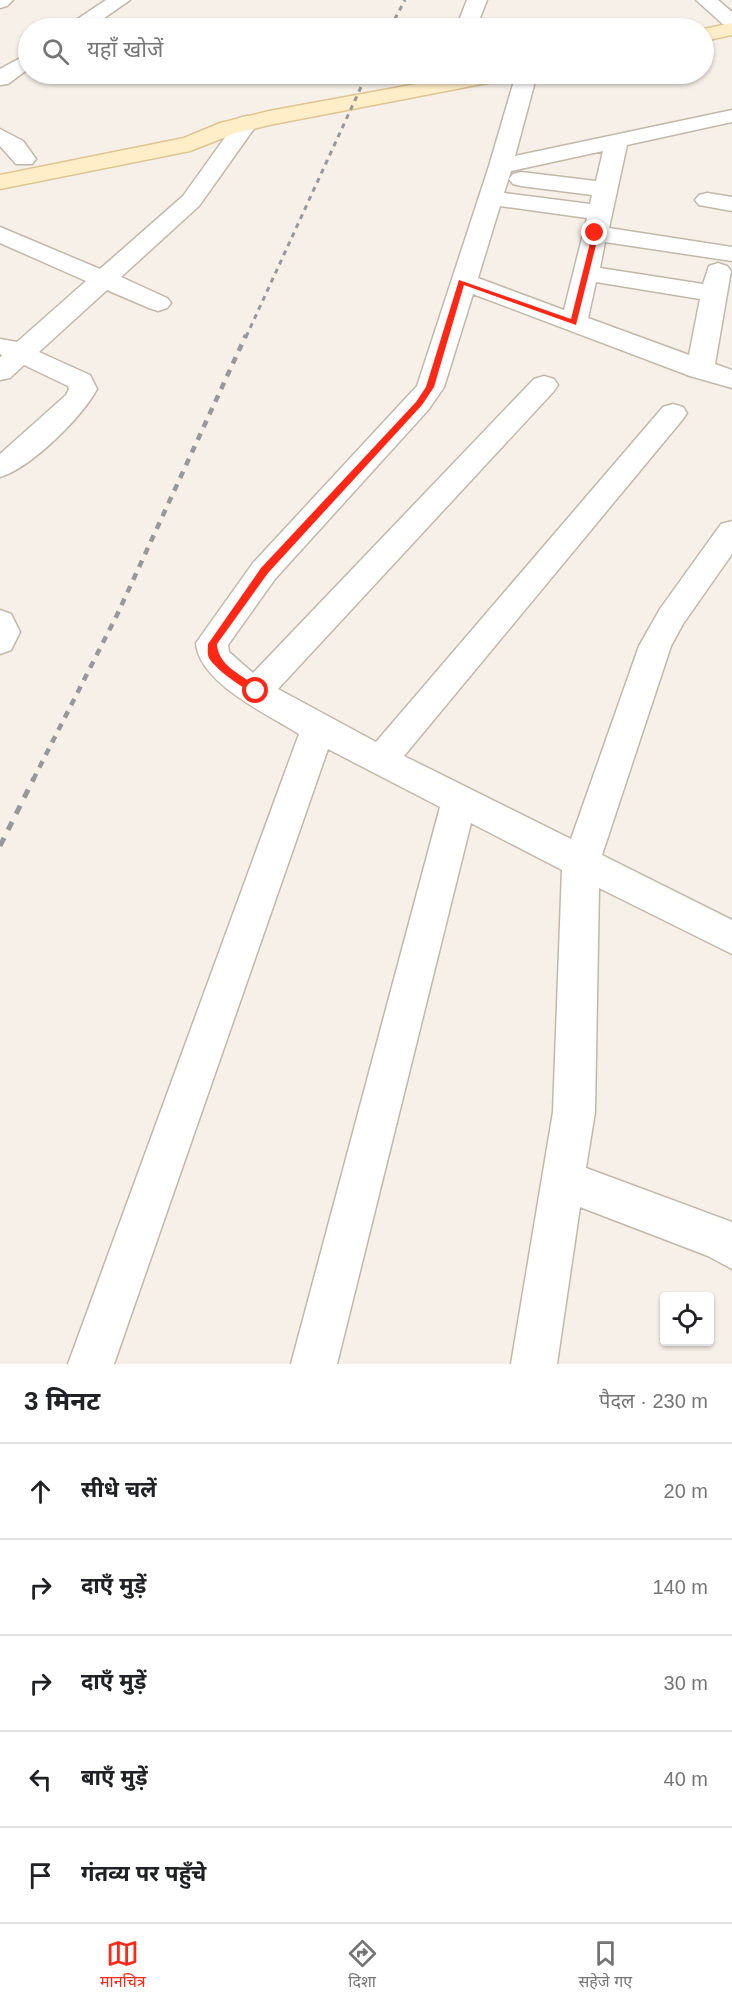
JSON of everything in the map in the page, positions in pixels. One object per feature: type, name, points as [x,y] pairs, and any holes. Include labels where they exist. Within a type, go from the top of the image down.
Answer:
[{"type":"main road","points":[[714,33],[732,29]]},
{"type":"main road","points":[[0,182],[190,144],[238,125],[439,84]]},
{"type":"main road","points":[[0,164],[186,126],[238,125]]},
{"type":"street","points":[[92,18],[120,0]]},
{"type":"street","points":[[470,18],[477,0]]},
{"type":"street","points":[[706,0],[732,22]]},
{"type":"street","points":[[0,79],[18,67]]},
{"type":"street","points":[[523,84],[496,180],[430,387],[419,403],[264,571],[212,644],[213,656],[224,669],[318,729],[732,938]]},
{"type":"street","points":[[496,180],[617,141],[731,116]]},
{"type":"street","points":[[0,372],[11,348],[101,279],[191,201],[238,125]]},
{"type":"street","points":[[0,136],[15,146],[24,159]]},
{"type":"street","points":[[574,323],[617,141]]},
{"type":"street","points":[[496,180],[727,253],[714,293],[700,370]]},
{"type":"street","points":[[707,200],[732,204]]},
{"type":"street","points":[[0,234],[158,303]]},
{"type":"street","points":[[586,273],[714,293]]},
{"type":"street","points":[[462,281],[732,380]]},
{"type":"street","points":[[0,467],[19,455],[77,400],[82,389],[80,381],[67,373],[11,348]]},
{"type":"street","points":[[256,691],[544,385]]},
{"type":"street","points":[[381,760],[673,413]]},
{"type":"street","points":[[534,1364],[574,1112],[581,862],[655,646],[671,617],[732,531]]},
{"type":"street","points":[[0,622],[4,632],[0,642]]},
{"type":"street","points":[[91,1364],[318,729]]},
{"type":"street","points":[[314,1364],[459,801]]},
{"type":"street","points":[[563,1180],[722,1240],[732,1247]]},
{"type":"railway","points":[[395,18],[405,0]]},
{"type":"railway","points":[[246,337],[362,84]]},
{"type":"railway","points":[[33,780],[117,615],[246,335]]},
{"type":"railway","points":[[0,846],[33,780]]},
{"type":"route","points":[[256,691],[224,669],[213,656],[212,644],[264,571],[419,403],[430,387],[462,281],[574,323],[595,233]]}]
